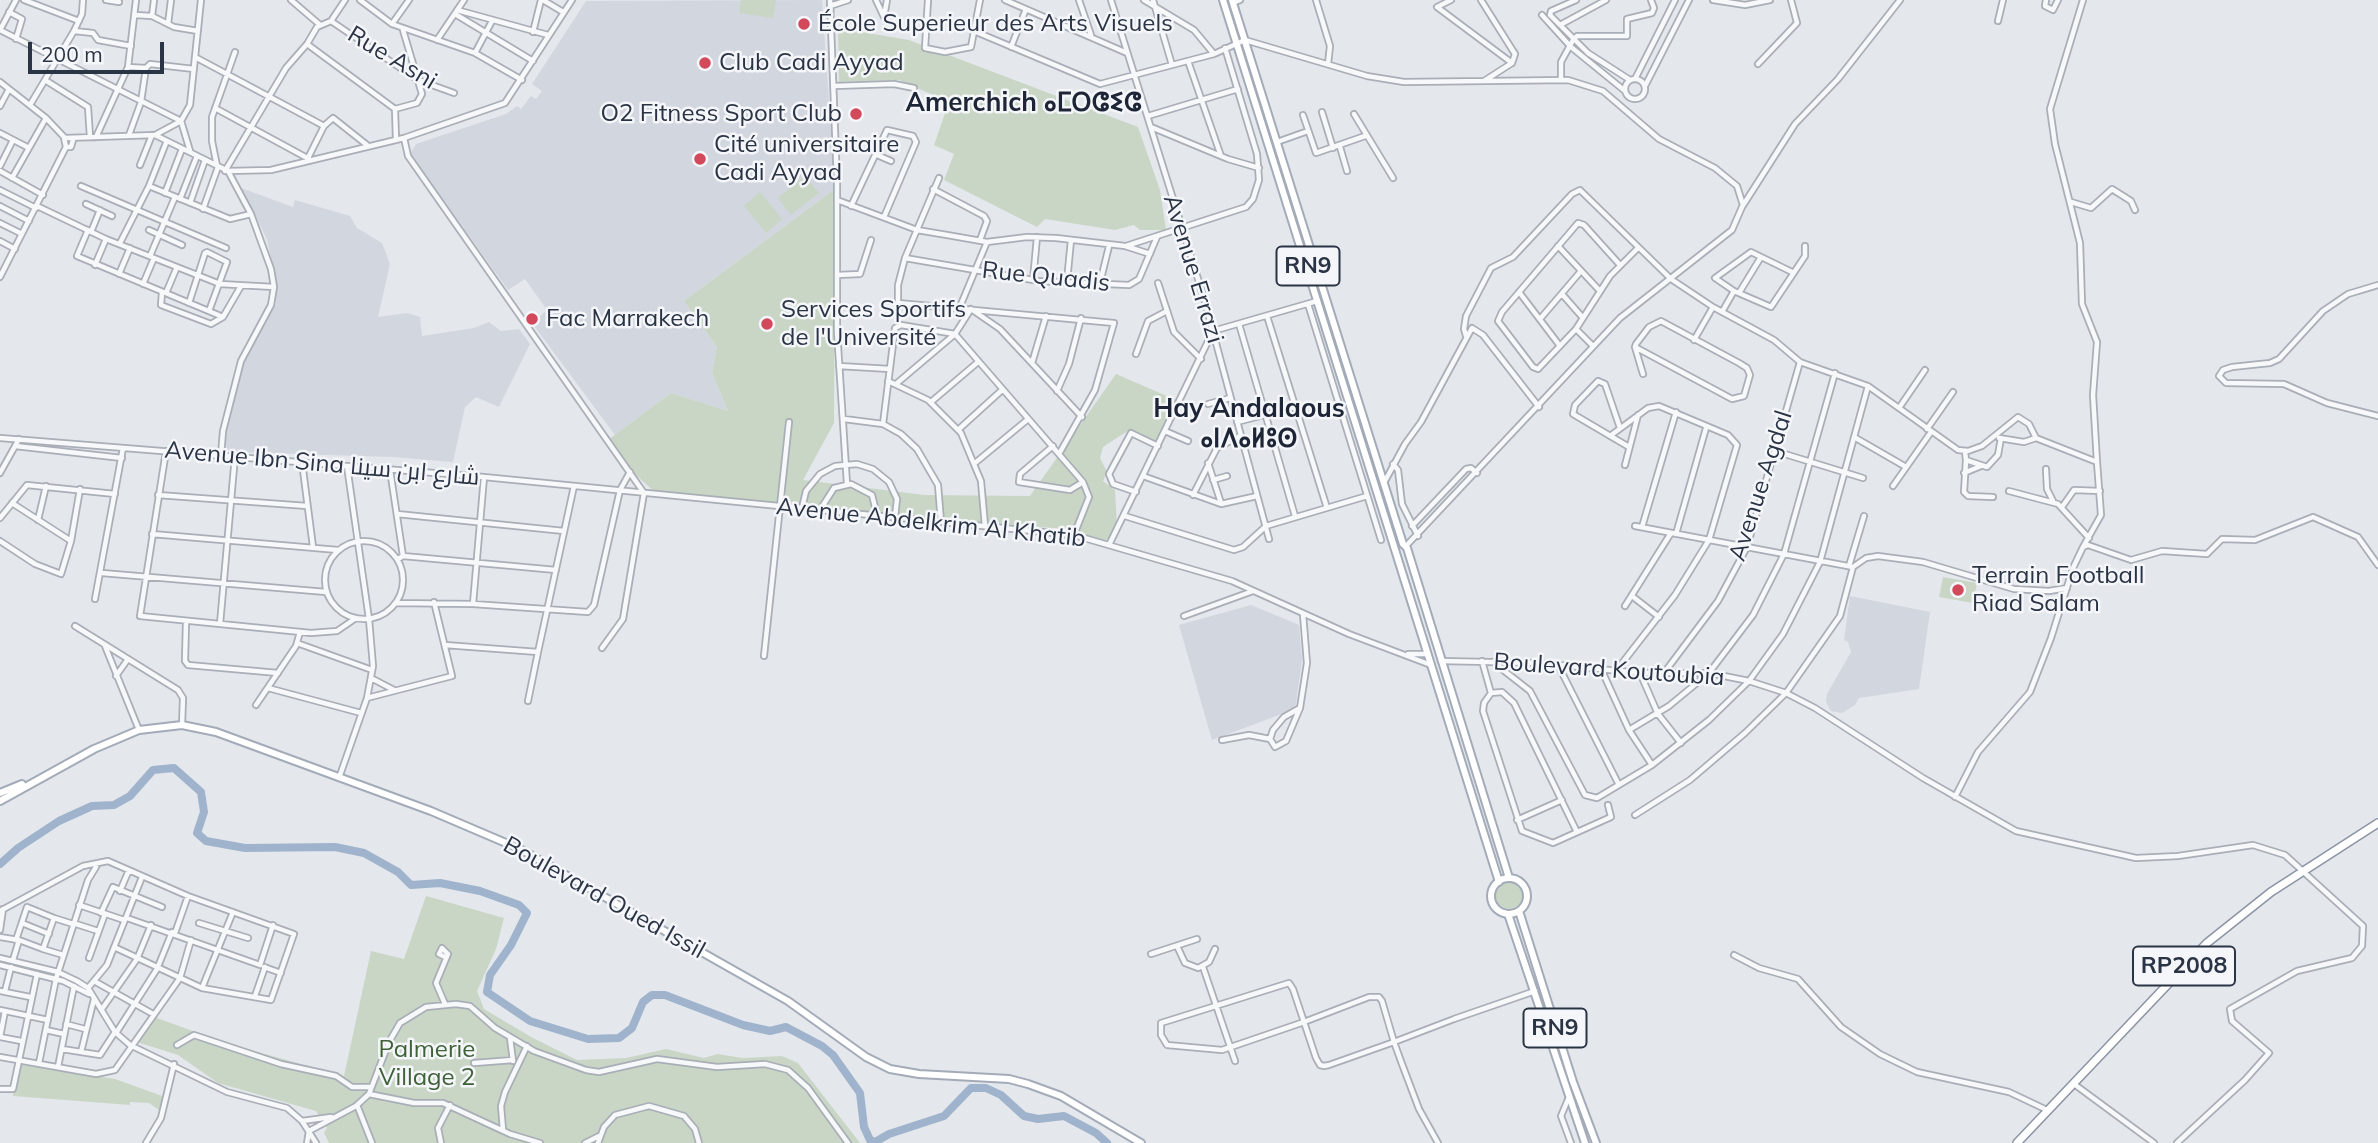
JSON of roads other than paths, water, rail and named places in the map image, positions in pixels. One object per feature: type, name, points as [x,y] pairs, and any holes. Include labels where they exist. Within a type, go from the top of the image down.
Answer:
[{"type":"highway","name":"RP2008","points":[[2017,1143],[2207,943],[2253,905],[2378,823]]},
{"type":"main road","name":"RN9","points":[[1223,0],[1509,878],[1520,882],[1526,891],[1526,902],[1519,911],[1573,1082],[1596,1143]]},
{"type":"main road","name":"RN9","points":[[1235,1],[1385,481],[1403,548],[1398,556],[1499,882],[1493,889],[1492,899],[1496,908],[1508,914],[1585,1143]]},
{"type":"main road","name":"Boulevard Oued Issil","points":[[0,793],[139,730],[183,725],[235,738],[520,849],[788,1001],[878,1063],[919,1074],[1009,1079],[1028,1084],[1061,1096],[1141,1143]]},
{"type":"main road","name":"Boulevard Oued Issil","points":[[0,801],[49,773]]},
{"type":"main road","points":[[1499,882],[1509,878]]},
{"type":"main road","points":[[1508,914],[1519,911]]},
{"type":"street","points":[[16,0],[0,30],[181,121],[191,152]]},
{"type":"street","points":[[24,0],[79,21]]},
{"type":"street","points":[[30,105],[74,31],[83,0]]},
{"type":"street","points":[[106,0],[119,2]]},
{"type":"street","points":[[93,137],[128,67],[136,0]]},
{"type":"street","points":[[152,16],[154,0]]},
{"type":"street","points":[[168,24],[171,0]]},
{"type":"street","points":[[0,82],[46,118],[65,138],[73,140],[153,135],[181,121],[190,105],[201,0]]},
{"type":"street","points":[[290,0],[319,24]]},
{"type":"street","points":[[301,7],[306,0]]},
{"type":"street","points":[[226,171],[267,95],[307,44],[319,24],[331,21],[345,0]]},
{"type":"street","points":[[360,0],[392,24],[475,53],[522,80]]},
{"type":"street","points":[[392,24],[409,0]]},
{"type":"street","points":[[438,40],[464,0]]},
{"type":"street","points":[[533,32],[542,0],[563,12]]},
{"type":"street","points":[[153,135],[226,171],[271,170],[404,138],[505,103],[572,0]]},
{"type":"street","points":[[847,484],[839,366],[830,3],[848,0]]},
{"type":"street","points":[[876,0],[884,18],[887,0]]},
{"type":"street","points":[[928,0],[924,40],[925,48],[932,52],[957,52],[971,47],[980,0]]},
{"type":"street","points":[[1004,0],[1091,35],[1127,53]]},
{"type":"street","points":[[1079,0],[1091,35]]},
{"type":"street","name":"Avenue Errazi","points":[[1111,0],[1213,331],[1269,539]]},
{"type":"street","points":[[1144,0],[1154,3],[1201,36],[1214,54]]},
{"type":"street","points":[[1316,0],[1330,46],[1328,64]]},
{"type":"street","points":[[1434,0],[1437,7],[1512,63]]},
{"type":"street","points":[[1437,7],[1451,0]]},
{"type":"street","points":[[1481,0],[1516,57],[1512,63],[1483,81]]},
{"type":"street","points":[[1576,0],[1551,11],[1550,15],[1571,42],[1607,67],[1645,86]]},
{"type":"street","points":[[1560,25],[1606,0]]},
{"type":"street","points":[[1561,80],[1559,72],[1571,42],[1577,36],[1628,35],[1627,19],[1652,13],[1654,8],[1651,0]]},
{"type":"street","points":[[1625,91],[1675,0]]},
{"type":"street","points":[[1623,107],[1630,99],[1642,97],[1689,0],[1683,0]]},
{"type":"street","points":[[1713,0],[1745,5],[1770,0]]},
{"type":"street","points":[[1758,64],[1797,23],[1791,0]]},
{"type":"street","points":[[1403,548],[1418,536],[1620,318],[1728,234],[1743,205],[1795,124],[1838,79],[1900,0]]},
{"type":"street","points":[[1998,22],[2003,0]]},
{"type":"street","points":[[2046,0],[2045,6],[2054,10],[2058,0]]},
{"type":"street","points":[[1955,797],[1974,757],[2030,692],[2083,547],[2100,520],[2092,395],[2097,342],[2082,304],[2080,243],[2050,109],[2082,0]]},
{"type":"street","points":[[1154,3],[1172,65]]},
{"type":"street","points":[[1011,47],[1026,9]]},
{"type":"street","points":[[9,12],[22,19],[16,39]]},
{"type":"street","points":[[456,12],[548,35]]},
{"type":"street","points":[[456,12],[533,61]]},
{"type":"street","points":[[135,15],[152,16],[168,24],[198,31]]},
{"type":"street","points":[[1542,15],[1625,91],[1630,99]]},
{"type":"street","name":"Rue Asni","points":[[331,21],[418,80],[454,93]]},
{"type":"street","points":[[475,53],[492,21]]},
{"type":"street","points":[[396,109],[420,100],[418,80],[403,29]]},
{"type":"street","points":[[74,31],[93,33],[98,40],[131,46]]},
{"type":"street","points":[[974,31],[1100,85],[1214,54],[1237,41],[1245,40],[1367,76],[1404,82],[1561,80],[1601,89],[1659,139],[1704,161],[1732,181],[1740,189],[1743,205]]},
{"type":"street","points":[[307,44],[396,109]]},
{"type":"street","points":[[837,201],[917,230],[987,242],[1037,237],[1109,246],[1125,246],[1249,206],[1257,187],[1259,168],[1225,48]]},
{"type":"street","points":[[203,209],[218,167],[211,129],[215,108],[235,52]]},
{"type":"street","points":[[195,57],[324,126]]},
{"type":"street","points":[[1188,61],[1221,156]]},
{"type":"street","points":[[129,135],[141,102],[146,68],[150,64],[194,69]]},
{"type":"street","points":[[128,67],[146,68]]},
{"type":"street","points":[[45,80],[88,107],[93,137]]},
{"type":"street","points":[[834,86],[894,84],[914,88]]},
{"type":"street","points":[[0,106],[9,89]]},
{"type":"street","points":[[1148,116],[1238,89]]},
{"type":"street","points":[[215,108],[309,159]]},
{"type":"street","points":[[396,109],[396,140]]},
{"type":"street","points":[[1322,112],[1333,148]]},
{"type":"street","points":[[1354,114],[1393,178]]},
{"type":"street","points":[[1303,115],[1315,153],[1340,147],[1365,135]]},
{"type":"street","points":[[12,178],[46,118]]},
{"type":"street","points":[[309,159],[324,126],[331,119],[337,119],[368,145]]},
{"type":"street","points":[[1151,127],[1221,156],[1259,168]]},
{"type":"street","points":[[851,206],[890,130],[916,140],[884,217]]},
{"type":"street","points":[[1277,142],[1308,131]]},
{"type":"street","points":[[1,134],[29,148]]},
{"type":"street","points":[[140,164],[153,135]]},
{"type":"street","points":[[0,277],[66,147],[65,138]]},
{"type":"street","points":[[404,138],[408,156],[644,493],[623,619],[602,648]]},
{"type":"street","points":[[0,166],[13,140]]},
{"type":"street","points":[[66,147],[73,145],[73,140]]},
{"type":"street","points":[[120,243],[149,186],[166,143]]},
{"type":"street","points":[[1340,147],[1347,171]]},
{"type":"street","points":[[165,193],[183,149]]},
{"type":"street","points":[[877,155],[891,161]]},
{"type":"street","points":[[143,284],[165,222],[197,156]]},
{"type":"street","points":[[190,203],[205,160]]},
{"type":"street","points":[[0,171],[43,195]]},
{"type":"street","points":[[221,455],[223,431],[241,360],[271,306],[274,287],[264,245],[251,214],[226,171]]},
{"type":"street","points":[[939,178],[905,258],[898,285],[898,303],[1110,321],[1114,326],[1100,379],[1082,417],[1059,454]]},
{"type":"street","points":[[81,186],[226,248]]},
{"type":"street","points":[[149,186],[233,219],[251,214]]},
{"type":"street","points":[[933,189],[984,216],[987,221],[980,240]]},
{"type":"street","points":[[2070,202],[2091,208],[2112,189],[2131,201],[2135,210]]},
{"type":"street","points":[[0,190],[106,239],[220,284],[274,287]]},
{"type":"street","points":[[1466,336],[1465,322],[1486,275],[1495,265],[1513,257],[1577,190],[1585,193],[1671,279],[1713,307],[1767,335],[1800,362],[1868,386],[1929,431],[1965,452],[1998,437],[2008,423],[2018,417],[2026,421],[2036,438],[2097,462]]},
{"type":"street","points":[[86,204],[112,216]]},
{"type":"street","points":[[0,206],[29,221]]},
{"type":"street","points":[[100,210],[76,255],[223,317]]},
{"type":"street","points":[[0,223],[22,234]]},
{"type":"street","points":[[1620,265],[1580,223],[1498,319],[1537,369],[1576,329],[1600,291],[1620,265],[1638,248]]},
{"type":"street","points":[[149,230],[182,245]]},
{"type":"street","name":"Rue Quadis","points":[[905,258],[1033,280],[1133,284],[1157,236]]},
{"type":"street","points":[[1033,280],[1037,237]]},
{"type":"street","points":[[96,265],[106,239]]},
{"type":"street","points":[[837,275],[860,274],[871,240]]},
{"type":"street","points":[[1067,281],[1072,240]]},
{"type":"street","points":[[0,241],[15,249]]},
{"type":"street","points":[[959,309],[987,242]]},
{"type":"street","points":[[1100,283],[1109,246]]},
{"type":"street","points":[[1125,246],[1150,254]]},
{"type":"street","points":[[1558,246],[1600,291]]},
{"type":"street","points":[[1792,272],[1747,253],[1716,276],[1717,281],[1771,307],[1805,256],[1805,246]]},
{"type":"street","points":[[119,274],[131,248]]},
{"type":"street","points":[[189,303],[206,252],[227,261],[209,312]]},
{"type":"street","points":[[1722,312],[1760,257]]},
{"type":"street","points":[[177,267],[159,302],[164,307],[208,324],[223,317],[241,286]]},
{"type":"street","points":[[1540,319],[1581,271]]},
{"type":"street","points":[[1158,283],[1174,332],[1201,359]]},
{"type":"street","points":[[2378,285],[2348,294],[2323,311],[2279,359],[2270,363],[2232,367],[2223,370],[2219,376],[2226,383],[2284,384],[2327,403],[2378,416]]},
{"type":"street","points":[[1519,292],[1560,346]]},
{"type":"street","points":[[1562,294],[1583,318]]},
{"type":"street","points":[[1110,545],[1213,331],[1319,300]]},
{"type":"street","points":[[1308,304],[1381,540]]},
{"type":"street","points":[[1694,340],[1713,307]]},
{"type":"street","points":[[897,384],[955,334],[971,309]]},
{"type":"street","points":[[971,309],[1000,329],[1082,417]]},
{"type":"street","points":[[1136,354],[1148,321],[1167,311]]},
{"type":"street","points":[[1032,363],[1046,316]]},
{"type":"street","points":[[1267,316],[1327,508]]},
{"type":"street","points":[[1058,391],[1069,364],[1081,318]]},
{"type":"street","points":[[1635,347],[1732,400],[1742,398],[1750,375],[1747,368],[1659,321],[1644,332],[1635,347],[1643,374]]},
{"type":"street","points":[[1238,324],[1295,516]]},
{"type":"street","points":[[883,425],[894,331],[898,326],[945,330],[955,334],[1083,482],[1089,497],[1074,535]]},
{"type":"street","points":[[1385,481],[1421,422],[1472,328],[1479,330],[1539,407]]},
{"type":"street","points":[[1576,329],[1593,346]]},
{"type":"street","points":[[1204,351],[1218,352]]},
{"type":"street","points":[[931,402],[978,362]]},
{"type":"street","name":"Avenue Agdal","points":[[1663,673],[1713,608],[1747,547],[1800,362]]},
{"type":"street","points":[[839,366],[890,369]]},
{"type":"street","points":[[1899,408],[1925,370]]},
{"type":"street","points":[[1629,730],[1658,714],[1709,673],[1746,627],[1784,554],[1812,463],[1835,373]]},
{"type":"street","points":[[888,381],[931,402],[958,430],[975,463],[983,489],[985,526]]},
{"type":"street","points":[[1620,428],[1605,384],[1598,382],[1573,412],[1629,447]]},
{"type":"street","points":[[1493,662],[1530,691],[1583,792],[1598,798],[1652,765],[1681,743],[1749,681],[1783,634],[1820,562],[1868,386]]},
{"type":"street","points":[[958,430],[1002,390]]},
{"type":"street","points":[[1893,486],[1953,392]]},
{"type":"street","points":[[1208,404],[1230,398]]},
{"type":"street","points":[[1610,436],[1653,406],[1676,412],[1706,428],[1728,435],[1737,444],[1709,540],[1659,617],[1616,671]]},
{"type":"street","points":[[1237,422],[1295,407]]},
{"type":"street","points":[[1676,412],[1638,526],[1820,562],[1851,566],[1866,558],[1878,556],[1923,562],[2014,589],[2049,591],[2067,588]]},
{"type":"street","points":[[1625,465],[1639,415]]},
{"type":"street","points":[[844,419],[883,425],[906,438],[927,462],[938,485],[941,522]]},
{"type":"street","points":[[975,463],[1027,420]]},
{"type":"street","points":[[764,656],[789,422]]},
{"type":"street","points":[[1625,606],[1673,533],[1706,428]]},
{"type":"street","points":[[1165,431],[1188,441]]},
{"type":"street","points":[[1136,492],[1111,482],[1108,477],[1113,466],[1131,433],[1158,446]]},
{"type":"street","points":[[1193,495],[1208,463],[1220,446],[1240,436]]},
{"type":"street","points":[[1854,437],[1906,467]]},
{"type":"street","points":[[1998,437],[2024,442],[2036,438]]},
{"type":"street","points":[[1966,460],[1987,467],[1996,458],[1998,437]]},
{"type":"street","name":"Avenue Ibn Sina شارع ابن سينا","points":[[0,438],[484,477],[644,493]]},
{"type":"street","points":[[0,473],[19,439]]},
{"type":"street","points":[[15,446],[122,458]]},
{"type":"street","points":[[1053,446],[1020,474],[1019,482],[1069,490],[1083,482]]},
{"type":"street","points":[[95,599],[102,573],[123,448]]},
{"type":"street","points":[[166,451],[143,579],[140,616],[330,633],[356,618]]},
{"type":"street","points":[[1775,452],[1863,478]]},
{"type":"street","points":[[1965,452],[1963,474],[1966,494],[1993,497]]},
{"type":"street","points":[[220,624],[235,456]]},
{"type":"street","points":[[302,462],[313,547]]},
{"type":"street","points":[[1208,463],[1221,504]]},
{"type":"street","points":[[802,508],[806,491],[815,478],[830,468],[847,464],[868,467],[886,478],[896,495],[895,517]]},
{"type":"street","points":[[1393,464],[1398,470],[1400,497],[1418,536]]},
{"type":"street","points":[[339,778],[367,698],[372,670],[369,619],[347,466]]},
{"type":"street","points":[[1963,474],[1982,466]]},
{"type":"street","points":[[1412,526],[1466,469],[1471,468],[1477,473]]},
{"type":"street","points":[[2046,469],[2048,489],[2054,502]]},
{"type":"street","points":[[390,470],[397,514],[401,558],[404,581],[396,603],[385,613],[369,619],[356,618],[333,604],[326,592],[326,569],[338,550],[358,540],[381,544],[401,558],[556,570]]},
{"type":"street","points":[[396,603],[473,604],[582,614],[593,608],[620,490],[629,472]]},
{"type":"street","points":[[1143,476],[1221,504],[1257,496]]},
{"type":"street","points":[[1213,480],[1227,476]]},
{"type":"street","points":[[473,604],[484,477]]},
{"type":"street","points":[[820,510],[834,488],[847,484],[869,492],[875,501],[877,515]]},
{"type":"street","points":[[0,518],[24,486],[115,494]]},
{"type":"street","points":[[38,520],[46,486]]},
{"type":"street","points":[[528,701],[574,486]]},
{"type":"street","points":[[0,541],[56,574],[65,568],[80,489]]},
{"type":"street","points":[[2062,507],[2074,490],[2099,491]]},
{"type":"street","points":[[2009,491],[2054,502],[2062,507],[2089,538]]},
{"type":"street","name":"Avenue Abdelkrim Al Khatib","points":[[644,493],[1074,535],[1254,590],[1349,634],[1432,665]]},
{"type":"street","points":[[158,495],[307,506]]},
{"type":"street","points":[[1125,516],[1234,550],[1243,547],[1266,526],[1367,496]]},
{"type":"street","points":[[12,503],[71,541]]},
{"type":"street","points":[[397,514],[564,531]]},
{"type":"street","points":[[1635,816],[1690,780],[1745,733],[1786,693],[1840,616],[1864,516]]},
{"type":"street","points":[[2083,547],[2088,545],[2131,560],[2162,551],[2207,554],[2222,538],[2255,540],[2311,517],[2358,537],[2378,565]]},
{"type":"street","points":[[152,534],[338,550]]},
{"type":"street","points":[[102,573],[143,579],[326,592]]},
{"type":"street","points":[[1184,616],[1254,590]]},
{"type":"street","points":[[1632,596],[1659,617]]},
{"type":"street","points":[[367,698],[452,677],[435,602]]},
{"type":"street","points":[[1223,740],[1249,735],[1270,739],[1275,747],[1283,745],[1300,708],[1307,663],[1303,613]]},
{"type":"street","points":[[187,621],[185,661],[188,665],[278,673]]},
{"type":"street","points":[[75,626],[180,692],[183,725]]},
{"type":"street","points":[[256,705],[297,643],[300,632]]},
{"type":"street","points":[[297,643],[372,670]]},
{"type":"street","points":[[105,645],[139,730]]},
{"type":"street","points":[[445,645],[538,652]]},
{"type":"street","name":"Avenue Abdelkrim Al Khatib","points":[[1408,654],[1429,654]]},
{"type":"street","points":[[116,676],[128,659]]},
{"type":"street","name":"Boulevard Koutoubia","points":[[1440,661],[1558,665],[1640,673],[1709,673],[1749,681],[1786,693],[1815,708],[1955,797],[2016,831],[2136,858],[2197,854],[2235,846],[2262,846],[2285,855],[2363,926],[2362,946],[2352,958],[2297,971],[2230,1009],[2232,1021],[2269,1053],[2245,1080],[2177,1143]]},
{"type":"street","points":[[1482,661],[1490,692],[1483,711],[1517,820],[1524,833],[1549,843],[1611,817],[1608,805]]},
{"type":"street","points":[[1558,665],[1619,785]]},
{"type":"street","points":[[1602,670],[1629,730],[1652,765]]},
{"type":"street","points":[[1640,673],[1658,714],[1681,743]]},
{"type":"street","points":[[371,678],[395,690]]},
{"type":"street","points":[[268,688],[361,712]]},
{"type":"street","points":[[1490,692],[1502,692],[1514,703],[1577,832]]},
{"type":"street","points":[[1270,739],[1281,719],[1300,708]]},
{"type":"street","points":[[1517,820],[1562,800]]},
{"type":"street","points":[[0,930],[2,910],[83,866],[98,866],[108,862],[188,896],[294,933],[272,1000],[202,988],[114,947]]},
{"type":"street","points":[[39,1063],[63,955],[90,875],[98,866]]},
{"type":"street","points":[[120,891],[129,870]]},
{"type":"street","points":[[89,991],[105,968],[142,876]]},
{"type":"street","points":[[89,958],[111,888],[162,907]]},
{"type":"street","points":[[62,1049],[100,1055],[136,1005],[157,969],[188,896]]},
{"type":"street","points":[[21,900],[27,908],[98,931]]},
{"type":"street","points":[[79,905],[151,925],[281,973]]},
{"type":"street","points":[[13,960],[27,908]]},
{"type":"street","points":[[202,988],[233,912]]},
{"type":"street","points":[[43,948],[54,918]]},
{"type":"street","points":[[22,923],[49,934]]},
{"type":"street","points":[[199,923],[248,938]]},
{"type":"street","points":[[102,1009],[136,959],[151,925]]},
{"type":"street","points":[[255,996],[274,925]]},
{"type":"street","points":[[0,937],[63,955]]},
{"type":"street","points":[[1151,954],[1197,939]]},
{"type":"street","points":[[0,1057],[96,1074],[111,1073],[180,978],[191,940]]},
{"type":"street","points":[[1177,946],[1185,963],[1193,967],[1203,967],[1212,958],[1215,949]]},
{"type":"street","points":[[1734,955],[1759,968],[1798,979],[1841,1027],[1880,1054],[1930,1076],[2008,1092],[2048,1111]]},
{"type":"street","points":[[445,957],[436,979],[445,1004]]},
{"type":"street","points":[[0,958],[58,972],[89,991],[115,1032],[131,1045],[227,1092],[287,1108],[302,1121],[316,1143]]},
{"type":"street","points":[[0,965],[56,979],[89,991]]},
{"type":"street","points":[[11,967],[2,991],[30,997]]},
{"type":"street","points":[[1203,967],[1235,1061]]},
{"type":"street","points":[[0,1089],[13,1089],[26,1016],[37,974]]},
{"type":"street","points":[[94,981],[153,1014]]},
{"type":"street","points":[[1438,1143],[1419,1109],[1394,1042],[1382,1001],[1377,996],[1304,1022],[1230,1047],[1215,1050],[1165,1043],[1159,1026],[1163,1021],[1287,983],[1293,989],[1304,1022],[1316,1058],[1322,1066],[1394,1042],[1535,991]]},
{"type":"street","points":[[58,1067],[74,986]]},
{"type":"street","points":[[81,1052],[94,999]]},
{"type":"street","points":[[307,1143],[309,1131],[357,1105],[369,1094],[400,1023],[426,1007],[445,1004],[470,1006],[510,1038],[570,1067],[599,1072],[657,1059],[718,1067],[755,1064],[788,1070],[808,1088],[848,1143]]},
{"type":"street","points":[[21,1041],[0,1037],[2,1011],[48,1020]]},
{"type":"street","points":[[66,1024],[85,1029]]},
{"type":"street","points":[[46,1030],[64,1034]]},
{"type":"street","points":[[177,1045],[194,1035],[281,1064],[336,1076],[352,1087],[371,1087]]},
{"type":"street","points":[[510,1038],[515,1063]]},
{"type":"street","points":[[503,1130],[502,1106],[515,1063],[527,1046]]},
{"type":"street","points":[[474,1063],[515,1063]]},
{"type":"street","points":[[146,1143],[161,1118],[174,1064]]},
{"type":"street","points":[[2074,1083],[2154,1143]]},
{"type":"street","points":[[369,1094],[414,1103],[450,1105],[503,1130],[540,1143]]},
{"type":"street","points":[[1569,1097],[1561,1116],[1571,1143]]},
{"type":"street","points":[[357,1105],[372,1143]]},
{"type":"street","points":[[441,1143],[438,1128],[450,1105]]},
{"type":"street","points":[[598,1143],[607,1120],[615,1115],[649,1106],[684,1116],[691,1122],[700,1142]]},
{"type":"street","points":[[302,1121],[319,1116],[332,1117]]},
{"type":"street","points":[[585,1143],[600,1136]]},
{"type":"waterway","points":[[0,864],[18,848],[59,821],[92,806],[114,805],[130,796],[153,770],[174,768],[201,792],[204,812],[197,833],[206,841],[245,848],[335,847],[364,853],[398,872],[411,885],[440,883],[480,891],[519,905],[527,913],[511,945],[490,975],[487,992],[530,1021],[588,1039],[619,1038],[632,1028],[643,1002],[652,995],[665,995],[743,1025],[770,1031],[786,1027],[822,1046],[833,1055],[860,1093],[864,1127],[870,1140],[875,1142],[889,1134],[944,1116],[971,1088],[986,1088],[1001,1095],[1024,1116],[1038,1119],[1064,1116],[1096,1133],[1107,1143]]},
{"type":"place","name":"École Superieur des Arts Visuels","points":[[804,24]]},
{"type":"place","name":"Club Cadi Ayyad","points":[[705,63]]},
{"type":"place","name":"O2 Fitness Sport Club","points":[[856,114]]},
{"type":"place","name":"Cité universitaire Cadi Ayyad","points":[[700,159]]},
{"type":"place","name":"Fac Marrakech","points":[[532,319]]},
{"type":"place","name":"Services Sportifs de l'Université","points":[[767,324]]},
{"type":"place","name":"Terrain Football Riad Salam","points":[[1958,590]]},
{"type":"district","name":"Amerchich ⴰⵎⵔⵛⵉⵛ","points":[[1024,103]]},
{"type":"district","name":"Hay Andalaous ⴰⵏⴷⴰⵍⵓⵙ","points":[[1249,424]]},
{"type":"park label","name":"Palmerie Village 2","points":[[427,1064]]}]
